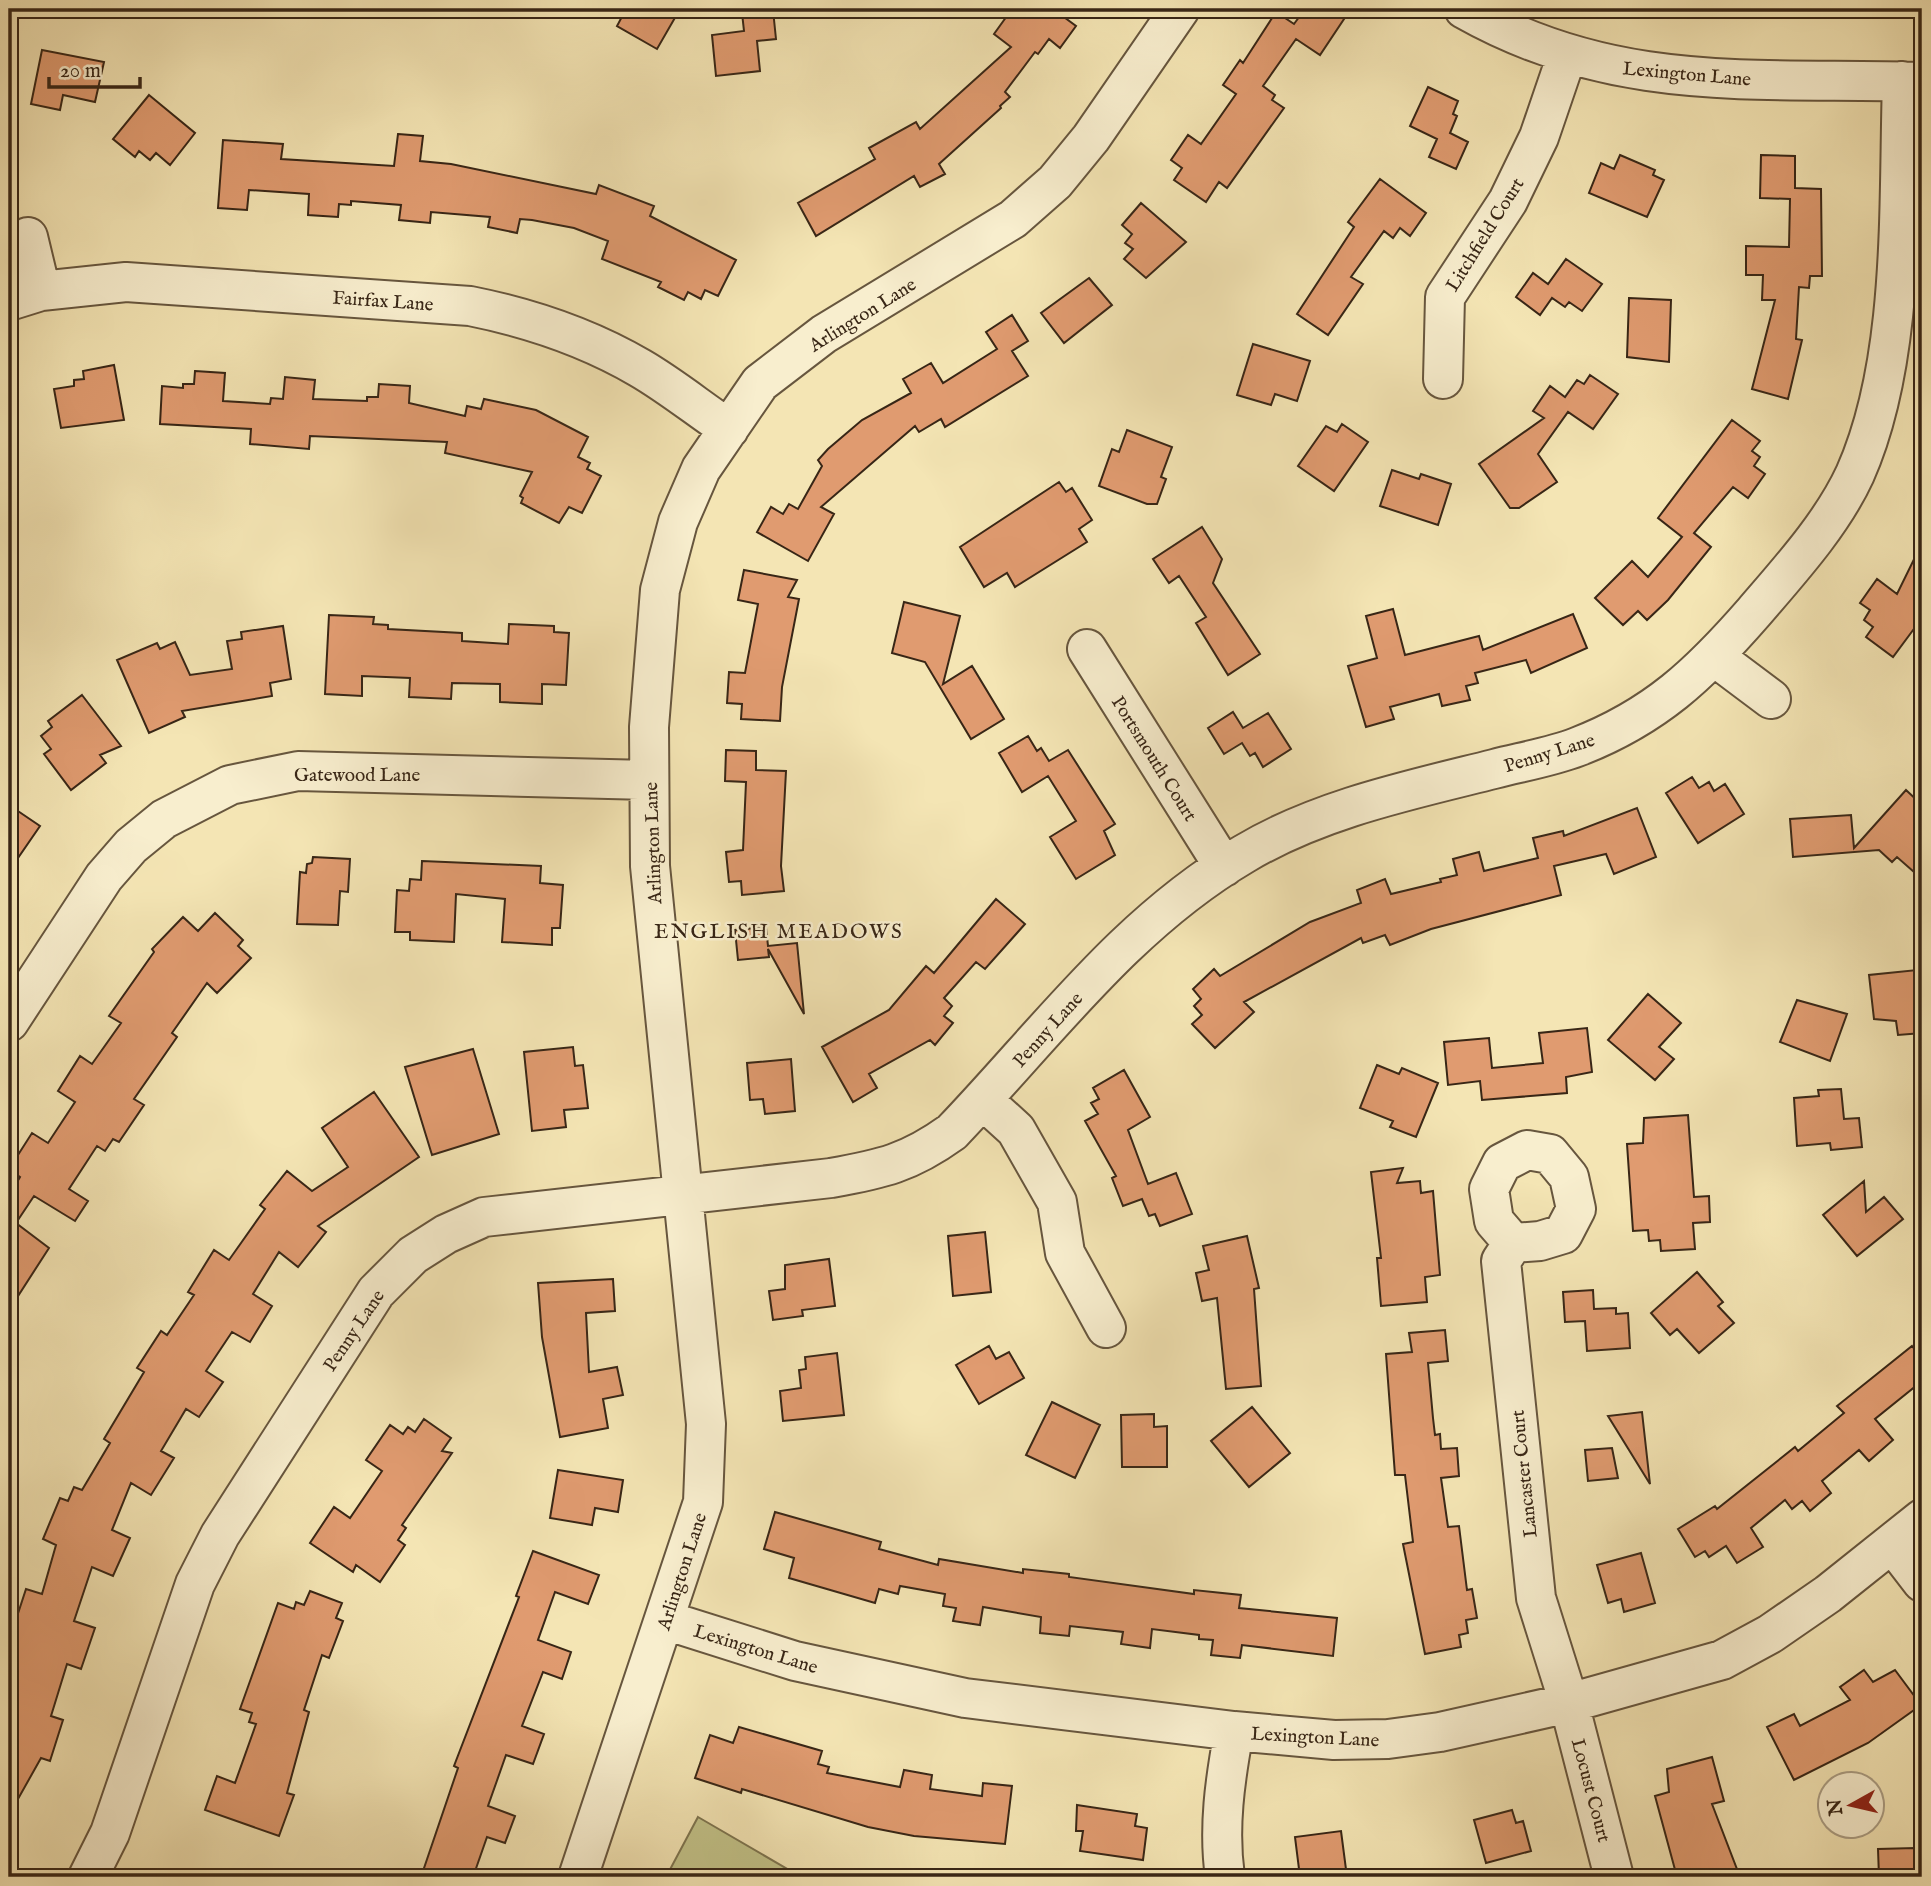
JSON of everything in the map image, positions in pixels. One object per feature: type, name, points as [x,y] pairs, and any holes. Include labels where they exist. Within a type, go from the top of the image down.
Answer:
[{"type":"street","name":"Arlington Lane","points":[[578,1877],[703,1502],[706,1423],[650,866],[649,727],[660,590],[678,522],[701,469],[760,383],[824,334],[1013,219],[1055,182],[1091,138],[1181,9]]},
{"type":"street","name":"Lexington Lane","points":[[1464,9],[1507,33],[1567,55],[1632,71],[1707,79],[1912,82]]},
{"type":"street","name":"Litchfield Court","points":[[1443,379],[1445,297],[1508,201],[1539,137],[1567,55]]},
{"type":"street","name":"Penny Lane","points":[[88,1877],[110,1833],[195,1584],[220,1535],[376,1292],[413,1255],[446,1234],[484,1217],[831,1178],[881,1169],[920,1155],[952,1132],[983,1100],[1117,950],[1156,916],[1244,853],[1310,821],[1401,793],[1574,748],[1622,727],[1672,697],[1715,657],[1824,524],[1854,476],[1877,413],[1895,299],[1912,82]]},
{"type":"street","points":[[25,296],[28,237]]},
{"type":"street","name":"Fairfax Lane","points":[[25,296],[126,282],[470,306],[521,316],[578,337],[640,368],[729,429]]},
{"type":"street","name":"Portsmouth Court","points":[[1087,649],[1224,867]]},
{"type":"street","points":[[1715,657],[1771,699]]},
{"type":"street","name":"Gatewood Lane","points":[[9,1022],[104,877],[131,846],[164,819],[230,785],[298,771],[649,780]]},
{"type":"street","points":[[983,1100],[1016,1130],[1057,1202],[1065,1253],[1106,1328]]},
{"type":"street","name":"Lancaster Court","points":[[1513,1243],[1501,1261],[1536,1598],[1569,1703]]},
{"type":"street","name":"Lexington Lane","points":[[665,1619],[795,1661],[965,1698],[1234,1731],[1334,1740],[1388,1739],[1440,1732],[1569,1703],[1722,1660],[1770,1634],[1828,1594],[1922,1518]]},
{"type":"street","points":[[1892,1543],[1922,1582]]},
{"type":"street","name":"Locust Court","points":[[1569,1703],[1614,1877]]},
{"type":"street","points":[[1225,1877],[1222,1855],[1222,1798],[1234,1731]]},
{"type":"green space","points":[[698,1817],[801,1877],[666,1877]]},
{"type":"building","points":[[626,9],[680,9],[657,49],[617,26]]},
{"type":"building","points":[[1012,9],[1053,9],[1076,26],[1060,48],[1049,39],[1038,54],[1035,52],[1005,92],[1010,97],[1001,108],[939,164],[945,174],[920,187],[914,176],[816,236],[798,203],[875,159],[869,148],[916,122],[920,129],[1011,47],[994,34]]},
{"type":"building","points":[[1305,9],[1328,9],[1344,19],[1320,55],[1296,39],[1263,86],[1275,95],[1272,100],[1284,108],[1227,188],[1219,182],[1206,202],[1174,180],[1182,168],[1171,160],[1188,135],[1201,144],[1236,94],[1223,85],[1240,60],[1243,63],[1276,12],[1294,24]]},
{"type":"building","points":[[773,10],[776,39],[757,41],[760,71],[716,76],[712,35],[744,31],[742,13]]},
{"type":"building","points":[[42,50],[104,62],[95,102],[63,95],[60,110],[31,104]]},
{"type":"building","points":[[1428,87],[1458,101],[1453,114],[1457,116],[1450,133],[1468,142],[1456,169],[1429,157],[1437,139],[1410,126]]},
{"type":"building","points":[[149,95],[195,133],[170,165],[156,153],[150,160],[139,151],[135,157],[113,139]]},
{"type":"building","points":[[398,134],[423,136],[420,161],[451,164],[596,194],[599,185],[654,206],[650,216],[736,260],[718,296],[705,290],[701,299],[688,292],[684,300],[658,287],[661,282],[602,259],[608,241],[574,228],[520,219],[517,233],[488,227],[490,217],[431,212],[430,223],[399,220],[401,205],[351,201],[351,205],[339,204],[338,217],[308,215],[309,194],[249,190],[247,210],[218,208],[223,140],[283,144],[281,159],[394,166]]},
{"type":"building","points":[[1620,155],[1655,170],[1653,175],[1664,180],[1647,217],[1589,193],[1601,163],[1614,169]]},
{"type":"building","points":[[1761,155],[1795,156],[1795,188],[1821,189],[1822,276],[1810,276],[1809,288],[1799,287],[1796,339],[1802,340],[1788,399],[1752,389],[1775,300],[1762,300],[1763,275],[1746,275],[1746,246],[1789,247],[1790,199],[1760,198]]},
{"type":"building","points":[[1380,179],[1426,213],[1410,236],[1400,228],[1393,238],[1384,231],[1351,277],[1363,284],[1328,335],[1297,314],[1354,227],[1348,222]]},
{"type":"building","points":[[1141,203],[1186,242],[1146,278],[1124,259],[1133,249],[1125,243],[1132,234],[1122,225]]},
{"type":"building","points":[[1566,259],[1602,284],[1582,311],[1569,302],[1565,307],[1552,298],[1540,315],[1516,297],[1533,273],[1548,284]]},
{"type":"building","points":[[1089,278],[1112,305],[1064,343],[1041,313]]},
{"type":"building","points":[[1629,298],[1671,300],[1669,362],[1627,357]]},
{"type":"building","points":[[1012,315],[1028,341],[1012,351],[1028,376],[945,427],[941,419],[919,432],[915,426],[821,507],[834,514],[808,561],[757,532],[771,507],[783,514],[789,504],[798,509],[822,466],[818,460],[828,449],[862,420],[911,393],[903,379],[931,363],[943,383],[997,349],[986,332]]},
{"type":"building","points":[[1253,344],[1310,361],[1297,401],[1275,394],[1271,405],[1237,395]]},
{"type":"building","points":[[114,365],[124,420],[61,428],[54,389],[74,386],[74,380],[84,379],[83,371]]},
{"type":"building","points":[[195,371],[225,373],[223,401],[270,404],[271,398],[283,399],[285,377],[315,380],[313,399],[367,401],[367,397],[378,397],[379,384],[410,386],[409,403],[465,416],[467,406],[481,409],[484,399],[536,410],[588,437],[578,457],[590,463],[587,469],[601,476],[582,513],[569,507],[559,523],[521,503],[523,498],[520,496],[532,472],[445,453],[447,442],[310,436],[309,449],[250,444],[251,429],[160,424],[162,386],[183,388],[183,384],[194,384]]},
{"type":"building","points":[[1590,375],[1618,394],[1593,429],[1568,412],[1538,454],[1557,482],[1519,508],[1510,508],[1479,464],[1544,418],[1533,411],[1550,386],[1565,397],[1577,380],[1584,384]]},
{"type":"building","points":[[1732,420],[1760,441],[1752,451],[1760,457],[1754,466],[1765,474],[1748,498],[1733,487],[1694,533],[1711,547],[1668,600],[1647,620],[1638,611],[1623,625],[1595,598],[1632,561],[1648,577],[1682,537],[1658,518]]},
{"type":"building","points":[[1342,424],[1368,442],[1334,491],[1298,466],[1326,426],[1337,432]]},
{"type":"building","points":[[1127,430],[1172,447],[1161,477],[1166,479],[1157,504],[1147,504],[1099,486],[1112,449],[1119,452]]},
{"type":"building","points":[[1392,470],[1419,479],[1421,474],[1451,484],[1438,525],[1380,506]]},
{"type":"building","points":[[1059,482],[1066,492],[1072,488],[1092,520],[1079,529],[1087,542],[1015,587],[1007,573],[984,587],[960,547]]},
{"type":"building","points":[[1202,527],[1222,559],[1213,583],[1260,654],[1228,675],[1196,623],[1206,617],[1179,576],[1169,583],[1153,559]]},
{"type":"building","points":[[1922,543],[1922,618],[1893,657],[1866,637],[1873,627],[1864,620],[1870,610],[1860,603],[1877,579],[1897,594]]},
{"type":"building","points":[[744,570],[797,580],[788,597],[799,599],[782,687],[780,721],[741,719],[742,704],[727,703],[729,672],[745,673],[758,604],[738,600]]},
{"type":"building","points":[[904,602],[960,616],[943,684],[972,666],[1004,719],[971,739],[925,662],[892,653]]},
{"type":"building","points":[[1393,609],[1405,655],[1479,636],[1483,650],[1573,614],[1587,648],[1531,673],[1526,660],[1475,673],[1478,683],[1466,686],[1470,700],[1442,706],[1439,694],[1390,707],[1394,719],[1366,727],[1348,666],[1377,658],[1366,616]]},
{"type":"building","points":[[329,615],[374,617],[373,624],[388,625],[388,629],[462,633],[462,641],[508,644],[509,624],[554,626],[554,632],[569,633],[566,685],[542,684],[542,704],[500,702],[500,684],[452,683],[451,699],[409,697],[410,678],[362,676],[362,696],[325,694]]},
{"type":"building","points":[[283,626],[291,679],[270,683],[272,696],[182,711],[185,717],[149,733],[117,660],[157,643],[160,649],[175,642],[190,675],[232,669],[227,641],[242,639],[241,632]]},
{"type":"building","points":[[82,695],[121,746],[100,755],[106,763],[71,790],[44,754],[51,749],[41,736],[52,727],[48,721]]},
{"type":"building","points":[[1233,712],[1243,728],[1268,713],[1291,749],[1263,767],[1255,753],[1250,756],[1242,743],[1224,754],[1208,728]]},
{"type":"building","points":[[1028,736],[1037,751],[1041,748],[1049,761],[1068,750],[1115,824],[1104,831],[1115,855],[1076,879],[1050,837],[1076,821],[1048,776],[1022,792],[999,753]]},
{"type":"building","points":[[726,750],[756,751],[756,770],[786,771],[781,866],[784,891],[742,895],[741,881],[729,882],[726,852],[743,850],[746,782],[725,781]]},
{"type":"building","points":[[1692,777],[1699,788],[1709,782],[1714,791],[1725,784],[1744,814],[1698,843],[1666,793]]},
{"type":"building","points":[[1906,790],[1922,805],[1922,879],[1897,857],[1892,862],[1879,850],[1793,857],[1790,819],[1851,815],[1854,848]]},
{"type":"building","points":[[9,805],[40,826],[9,871]]},
{"type":"building","points":[[1637,808],[1656,857],[1614,874],[1606,854],[1554,866],[1561,895],[1431,929],[1390,945],[1385,935],[1363,943],[1361,938],[1244,1002],[1254,1012],[1215,1048],[1192,1024],[1202,1015],[1194,1006],[1201,999],[1193,989],[1214,969],[1220,976],[1310,922],[1361,903],[1357,890],[1385,879],[1391,894],[1441,882],[1440,879],[1457,875],[1453,859],[1479,852],[1484,871],[1538,858],[1533,838],[1563,831],[1564,836]]},
{"type":"building","points":[[313,857],[350,859],[348,892],[340,891],[338,925],[297,924],[300,872],[306,873],[307,864],[312,863]]},
{"type":"building","points":[[422,861],[541,866],[540,883],[563,885],[560,928],[552,928],[552,945],[502,942],[505,899],[456,894],[454,942],[410,940],[410,932],[395,932],[397,890],[409,891],[410,879],[421,880]]},
{"type":"building","points":[[996,899],[1025,924],[985,969],[976,962],[944,998],[952,1006],[944,1016],[953,1023],[935,1045],[930,1040],[869,1074],[877,1088],[853,1102],[822,1047],[889,1010],[926,966],[934,973]]},
{"type":"building","points":[[215,913],[243,940],[238,946],[251,958],[217,993],[207,983],[172,1033],[177,1037],[134,1099],[144,1105],[119,1142],[113,1139],[105,1151],[97,1146],[69,1189],[88,1201],[75,1221],[34,1196],[16,1223],[49,1248],[9,1310],[9,1196],[20,1177],[9,1169],[32,1133],[48,1143],[75,1102],[58,1091],[80,1056],[92,1064],[121,1023],[109,1016],[154,952],[152,949],[183,917],[198,931]]},
{"type":"building","points":[[766,927],[768,946],[797,943],[804,1014],[768,949],[769,957],[738,960],[735,930]]},
{"type":"building","points":[[1917,970],[1922,1033],[1898,1035],[1896,1021],[1874,1019],[1869,975]]},
{"type":"building","points":[[1648,994],[1681,1023],[1659,1047],[1674,1059],[1655,1080],[1608,1040]]},
{"type":"building","points":[[1797,1000],[1847,1014],[1830,1061],[1780,1042]]},
{"type":"building","points":[[1587,1028],[1592,1072],[1566,1077],[1567,1093],[1482,1100],[1480,1081],[1448,1085],[1444,1042],[1489,1038],[1492,1068],[1543,1063],[1539,1033]]},
{"type":"building","points":[[573,1047],[575,1066],[583,1065],[588,1108],[564,1110],[566,1127],[532,1131],[524,1052]]},
{"type":"building","points":[[473,1049],[499,1134],[432,1155],[405,1067]]},
{"type":"building","points":[[791,1059],[795,1111],[765,1114],[763,1099],[750,1100],[747,1063]]},
{"type":"building","points":[[1377,1065],[1399,1074],[1402,1068],[1438,1083],[1416,1137],[1390,1127],[1393,1121],[1360,1108]]},
{"type":"building","points":[[1124,1070],[1150,1117],[1128,1130],[1148,1184],[1176,1173],[1192,1214],[1160,1226],[1155,1214],[1149,1216],[1142,1199],[1123,1206],[1112,1178],[1116,1176],[1085,1121],[1098,1114],[1091,1103],[1099,1099],[1093,1088]]},
{"type":"building","points":[[1841,1089],[1844,1119],[1859,1118],[1862,1147],[1831,1150],[1830,1143],[1797,1146],[1794,1098],[1819,1096],[1818,1090]]},
{"type":"building","points":[[374,1092],[419,1157],[318,1226],[326,1232],[298,1267],[279,1252],[253,1294],[272,1306],[250,1342],[232,1332],[206,1371],[223,1382],[199,1417],[186,1409],[161,1451],[174,1458],[151,1495],[131,1483],[112,1530],[130,1538],[113,1576],[92,1567],[74,1621],[95,1628],[81,1669],[67,1664],[51,1716],[63,1720],[50,1761],[41,1758],[9,1815],[9,1641],[26,1589],[42,1594],[56,1545],[43,1539],[60,1498],[68,1501],[74,1487],[82,1490],[110,1443],[104,1439],[144,1372],[137,1368],[161,1331],[167,1335],[194,1295],[188,1292],[214,1250],[229,1260],[265,1209],[260,1205],[287,1171],[312,1191],[348,1167],[322,1128]]},
{"type":"building","points":[[1688,1115],[1694,1197],[1709,1196],[1710,1222],[1693,1223],[1695,1249],[1661,1251],[1660,1240],[1649,1241],[1648,1230],[1633,1231],[1627,1144],[1643,1143],[1644,1118]]},
{"type":"building","points":[[1403,1168],[1397,1183],[1420,1181],[1421,1193],[1433,1191],[1440,1275],[1425,1277],[1427,1302],[1381,1306],[1377,1258],[1381,1258],[1371,1172]]},
{"type":"building","points":[[1864,1181],[1866,1212],[1884,1197],[1903,1219],[1857,1256],[1823,1215]]},
{"type":"building","points":[[985,1232],[991,1292],[953,1296],[948,1236]]},
{"type":"building","points":[[1247,1236],[1259,1288],[1254,1289],[1261,1386],[1226,1389],[1217,1298],[1202,1301],[1196,1273],[1209,1270],[1203,1246]]},
{"type":"building","points":[[829,1259],[835,1306],[802,1310],[803,1316],[773,1320],[769,1291],[785,1289],[785,1265]]},
{"type":"building","points":[[1697,1272],[1723,1302],[1718,1306],[1734,1323],[1699,1353],[1677,1329],[1670,1335],[1651,1313]]},
{"type":"building","points":[[613,1279],[615,1311],[586,1313],[589,1372],[617,1367],[623,1395],[603,1399],[608,1428],[560,1437],[542,1337],[538,1283]]},
{"type":"building","points":[[1593,1290],[1594,1309],[1616,1308],[1616,1314],[1628,1313],[1630,1348],[1587,1351],[1585,1321],[1565,1322],[1563,1292]]},
{"type":"building","points":[[1445,1330],[1448,1361],[1428,1363],[1433,1418],[1435,1435],[1440,1434],[1441,1449],[1457,1448],[1459,1476],[1441,1478],[1448,1527],[1459,1526],[1467,1590],[1472,1589],[1477,1618],[1466,1620],[1468,1633],[1459,1635],[1461,1647],[1425,1654],[1403,1544],[1413,1542],[1405,1475],[1395,1475],[1386,1354],[1412,1352],[1409,1333]]},
{"type":"building","points":[[989,1346],[996,1359],[1009,1352],[1024,1378],[979,1404],[956,1365]]},
{"type":"building","points":[[1912,1346],[1922,1359],[1922,1381],[1875,1419],[1893,1440],[1869,1461],[1859,1450],[1822,1481],[1831,1493],[1810,1511],[1802,1501],[1792,1509],[1785,1500],[1751,1528],[1763,1547],[1737,1563],[1726,1546],[1709,1557],[1705,1551],[1695,1557],[1678,1529],[1715,1506],[1717,1509],[1795,1447],[1798,1451],[1844,1413],[1837,1406]]},
{"type":"building","points":[[837,1353],[844,1415],[783,1421],[780,1391],[801,1388],[799,1370],[806,1369],[805,1357]]},
{"type":"building","points":[[1052,1402],[1100,1425],[1075,1478],[1026,1455]]},
{"type":"building","points":[[1252,1407],[1290,1453],[1249,1487],[1211,1441]]},
{"type":"building","points":[[1642,1412],[1650,1484],[1608,1416]]},
{"type":"building","points":[[1154,1414],[1154,1427],[1167,1426],[1167,1467],[1122,1467],[1121,1415]]},
{"type":"building","points":[[424,1419],[451,1438],[442,1451],[452,1453],[402,1525],[406,1528],[398,1540],[405,1545],[380,1582],[356,1565],[353,1572],[310,1543],[334,1507],[350,1518],[382,1471],[366,1460],[390,1425],[403,1434],[408,1427],[415,1432]]},
{"type":"building","points":[[1612,1448],[1618,1478],[1588,1481],[1585,1450]]},
{"type":"building","points":[[558,1470],[623,1480],[618,1512],[595,1508],[592,1525],[550,1518]]},
{"type":"building","points":[[775,1512],[881,1542],[879,1549],[938,1565],[939,1559],[1023,1573],[1023,1569],[1069,1574],[1069,1577],[1194,1594],[1194,1590],[1241,1595],[1239,1608],[1337,1618],[1333,1656],[1242,1645],[1240,1658],[1211,1655],[1213,1640],[1199,1639],[1199,1635],[1152,1629],[1150,1648],[1121,1644],[1123,1632],[1070,1626],[1069,1636],[1040,1633],[1041,1617],[983,1607],[980,1625],[953,1621],[956,1608],[943,1606],[945,1594],[900,1586],[898,1594],[879,1589],[875,1603],[789,1578],[794,1558],[764,1549]]},
{"type":"building","points":[[533,1551],[599,1575],[588,1604],[555,1592],[538,1640],[571,1652],[562,1679],[543,1672],[522,1726],[544,1734],[533,1764],[506,1755],[488,1806],[515,1816],[505,1843],[487,1837],[473,1877],[421,1877],[458,1768],[454,1766],[519,1597],[516,1596]]},
{"type":"building","points":[[1641,1553],[1655,1603],[1624,1612],[1621,1599],[1608,1603],[1597,1565]]},
{"type":"building","points":[[310,1591],[342,1603],[336,1618],[343,1621],[329,1658],[322,1655],[304,1710],[309,1712],[287,1793],[294,1795],[279,1836],[205,1810],[217,1776],[235,1783],[256,1724],[249,1722],[252,1713],[240,1709],[278,1603],[294,1609],[296,1602],[304,1605]]},
{"type":"building","points":[[1864,1670],[1873,1682],[1895,1670],[1921,1705],[1868,1743],[1794,1780],[1767,1727],[1794,1714],[1800,1726],[1850,1700],[1840,1687]]},
{"type":"building","points":[[739,1727],[822,1751],[818,1764],[829,1767],[827,1773],[900,1787],[904,1770],[932,1775],[930,1789],[982,1796],[983,1783],[1012,1786],[1005,1844],[914,1836],[868,1827],[742,1789],[741,1793],[695,1778],[710,1735],[733,1743]]},
{"type":"building","points":[[1712,1757],[1724,1801],[1712,1804],[1740,1877],[1677,1877],[1655,1796],[1669,1792],[1667,1769]]},
{"type":"building","points":[[1077,1805],[1137,1814],[1135,1826],[1147,1828],[1143,1860],[1080,1851],[1083,1831],[1076,1831]]},
{"type":"building","points":[[1512,1810],[1516,1823],[1523,1821],[1531,1851],[1486,1863],[1474,1820]]},
{"type":"building","points":[[1341,1831],[1347,1877],[1300,1877],[1295,1837]]},
{"type":"building","points":[[1915,1848],[1915,1877],[1879,1877],[1878,1849]]},
{"type":"district","name":"ENGLISH MEADOWS","points":[[779,931]]}]
